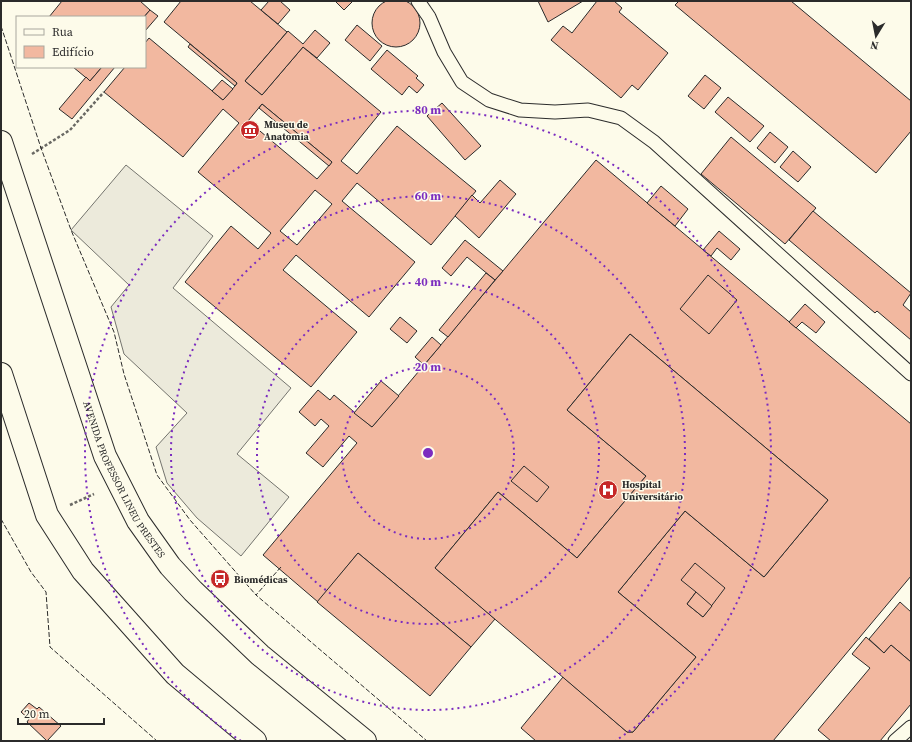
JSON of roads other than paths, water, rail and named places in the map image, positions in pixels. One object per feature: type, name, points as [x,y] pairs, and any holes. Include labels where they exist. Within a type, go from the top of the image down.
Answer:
[{"type":"street","name":"AVENIDA PROFESSOR LINEU PRESTES","points":[[1,142],[105,456],[138,521],[170,566],[193,591],[260,655],[365,741]]},
{"type":"street","points":[[1,374],[47,515],[83,571],[175,674],[255,741]]},
{"type":"lane","points":[[418,1],[429,17],[444,52],[462,82],[489,100],[520,110],[555,112],[588,110],[621,118],[654,142],[911,374]]},
{"type":"lane","points":[[895,741],[911,727]]},
{"type":"place","name":"Museu de Anatomia","points":[[250,130]]},
{"type":"place","name":"Hospital Universitário","points":[[608,490]]},
{"type":"place","name":"Biomédicas","points":[[220,579]]}]
